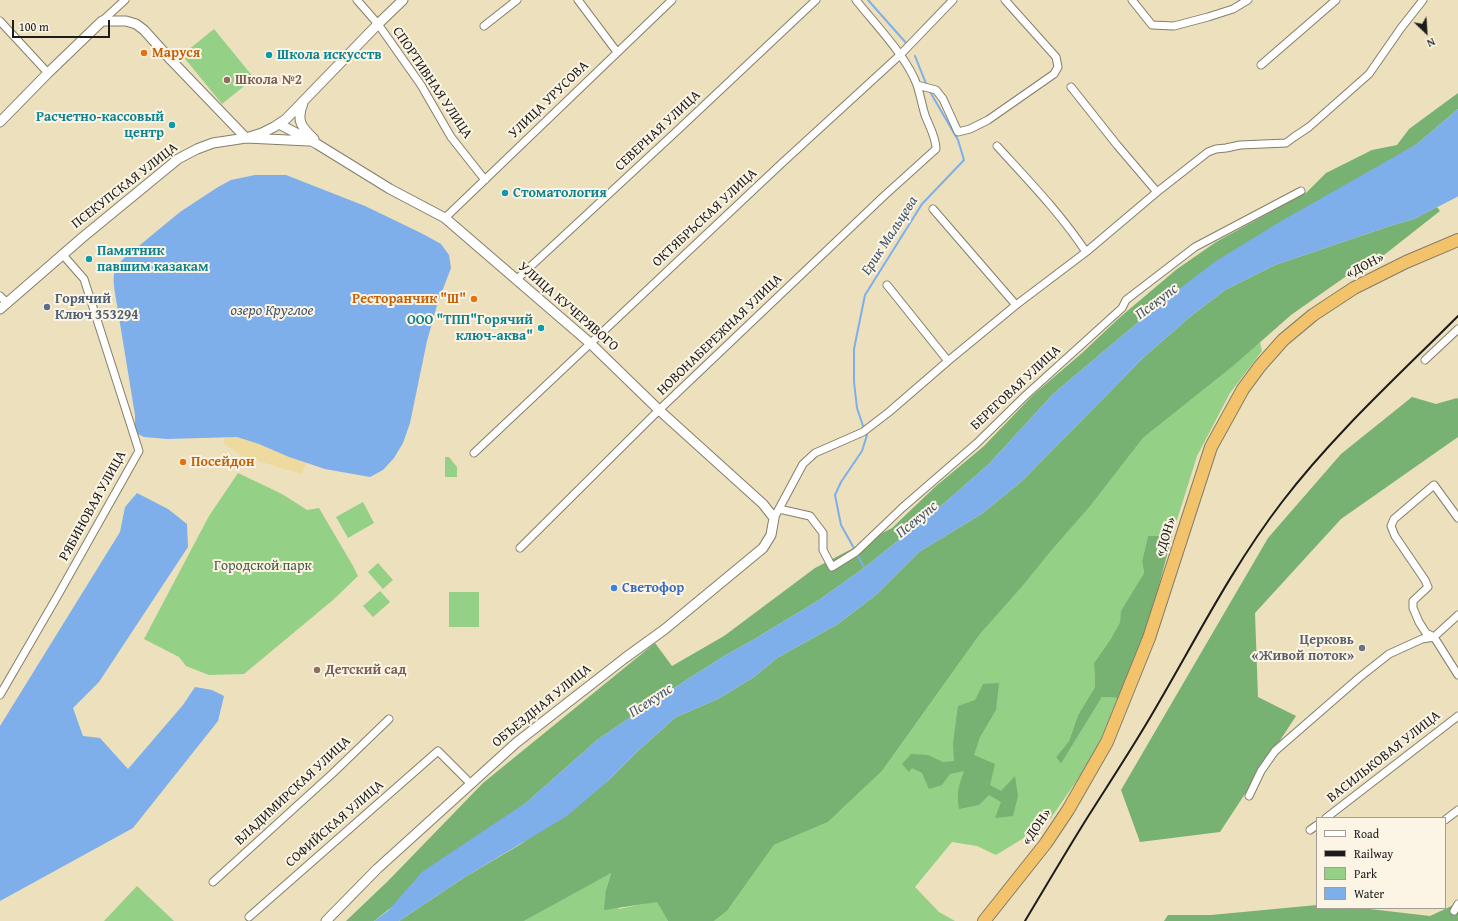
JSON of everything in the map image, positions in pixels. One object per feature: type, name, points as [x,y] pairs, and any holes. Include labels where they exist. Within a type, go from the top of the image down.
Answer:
[{"type":"highway","name":"«ДОН»","points":[[984,921],[1046,843],[1068,810],[1107,742],[1149,638],[1211,448],[1243,389],[1260,366],[1283,340],[1313,315],[1354,288],[1406,262],[1458,240]]},
{"type":"street","points":[[0,122],[48,73],[125,0]]},
{"type":"street","name":"СПОРТИВНАЯ УЛИЦА","points":[[357,0],[378,24],[421,85],[451,137],[485,180]]},
{"type":"street","name":"ПСЕКУПСКАЯ УЛИЦА","points":[[3,306],[83,237],[183,156],[213,143],[246,138],[262,133],[279,124],[292,114],[403,0]]},
{"type":"street","points":[[484,26],[517,0]]},
{"type":"street","points":[[578,0],[617,52]]},
{"type":"street","name":"УЛИЦА УРУСОВА","points":[[445,218],[672,0]]},
{"type":"street","name":"СЕВЕРНАЯ УЛИЦА","points":[[516,280],[816,0]]},
{"type":"street","points":[[856,0],[900,55],[917,85],[936,90],[943,99],[958,132],[970,129],[988,120],[1054,74],[1058,67],[1056,57],[1006,0]]},
{"type":"street","name":"ОКТЯБРЬСКАЯ УЛИЦА","points":[[474,453],[781,164],[900,55],[952,0]]},
{"type":"street","points":[[1132,0],[1152,25],[1174,26],[1234,8],[1248,0]]},
{"type":"street","points":[[1261,65],[1336,0]]},
{"type":"street","points":[[774,518],[803,464],[815,453],[863,432],[889,412],[1016,305],[1086,252],[1157,192],[1208,152],[1216,149],[1240,145],[1286,143],[1309,127],[1368,74],[1423,0]]},
{"type":"street","points":[[0,21],[48,73]]},
{"type":"street","points":[[102,21],[126,21],[136,24],[144,30],[246,138]]},
{"type":"street","name":"НОВОНАБЕРЕЖНАЯ УЛИЦА","points":[[520,548],[659,410],[885,195],[936,149],[936,143],[925,114],[917,85]]},
{"type":"street","points":[[1071,87],[1157,192]]},
{"type":"street","name":"УЛИЦА КУЧЕРЯВОГО","points":[[304,101],[300,115],[301,124],[308,134],[322,147]]},
{"type":"street","name":"УЛИЦА КУЧЕРЯВОГО","points":[[279,124],[322,147],[390,189],[445,218],[590,343],[659,410],[763,504],[774,518]]},
{"type":"street","name":"УЛИЦА КУЧЕРЯВОГО","points":[[246,138],[312,142]]},
{"type":"street","points":[[997,146],[1047,200],[1086,252]]},
{"type":"street","name":"БЕРЕГОВАЯ УЛИЦА","points":[[779,509],[810,516],[823,533],[823,550],[832,567],[856,552],[902,508],[977,443],[1026,395],[1122,308],[1126,300],[1195,247],[1301,191]]},
{"type":"street","points":[[933,209],[1016,305]]},
{"type":"street","name":"РЯБИНОВАЯ УЛИЦА","points":[[0,696],[139,451],[84,279],[63,254]]},
{"type":"street","points":[[887,285],[948,361]]},
{"type":"street","points":[[0,296],[3,306]]},
{"type":"street","points":[[1425,360],[1458,329]]},
{"type":"street","points":[[1458,518],[1434,485],[1394,518],[1391,526],[1395,536],[1425,580],[1428,587],[1413,601],[1419,622],[1426,633],[1434,637],[1458,675]]},
{"type":"street","name":"ОБЪЕЗДНАЯ УЛИЦА","points":[[326,921],[377,869],[516,743],[625,658],[665,629],[762,548],[771,535],[774,518]]},
{"type":"street","points":[[1250,796],[1261,771],[1275,751],[1360,677],[1389,654],[1422,639],[1434,637],[1458,615]]},
{"type":"street","name":"ВАСИЛЬКОВАЯ УЛИЦА","points":[[1327,817],[1458,716]]},
{"type":"street","name":"ВЛАДИМИРСКАЯ УЛИЦА","points":[[213,882],[333,773],[389,719]]},
{"type":"street","name":"СОФИЙСКАЯ УЛИЦА","points":[[249,917],[438,751],[470,784]]},
{"type":"street","points":[[1446,819],[1458,810]]},
{"type":"street","points":[[1310,830],[1316,826]]},
{"type":"street","points":[[1454,911],[1458,904]]},
{"type":"green space","points":[[214,29],[254,78],[222,104],[182,55]]},
{"type":"green space","points":[[1458,93],[1458,109],[1417,144],[1353,182],[1161,303],[1053,394],[989,464],[942,505],[864,568],[819,600],[724,656],[597,740],[527,802],[374,921],[346,921],[388,881],[483,783],[655,643],[672,666],[724,636],[815,568],[892,528],[936,486],[984,446],[1033,395],[1082,353],[1119,318],[1177,269],[1216,242],[1307,192],[1326,173],[1372,150],[1397,145],[1409,129]]},
{"type":"green space","points":[[1437,207],[1440,211],[1384,255],[1362,269],[1345,277],[1291,315],[1232,367],[1143,438],[1090,506],[980,634],[882,771],[828,822],[774,845],[727,911],[714,921],[668,921],[657,902],[604,910],[606,890],[611,873],[524,921],[399,921],[465,877],[521,844],[608,781],[639,750],[676,717],[718,699],[754,677],[777,658],[838,624],[877,594],[919,552],[983,513],[1023,480],[1144,357],[1191,316],[1225,290],[1275,265],[1414,219]]},
{"type":"green space","points":[[1260,342],[1262,351],[1230,393],[1197,456],[1172,536],[1148,536],[1142,561],[1144,573],[1122,611],[1120,622],[1110,640],[1094,663],[1095,687],[1078,715],[1069,741],[1056,757],[1061,764],[1102,697],[1119,698],[1099,743],[1084,770],[1051,818],[1032,833],[996,855],[977,846],[952,842],[915,887],[939,912],[955,921],[714,921],[727,911],[774,845],[828,822],[882,771],[980,634],[1109,481],[1143,438],[1232,367]]},
{"type":"green space","points":[[1412,397],[1436,404],[1457,398],[1458,437],[1341,519],[1255,613],[1258,697],[1296,716],[1220,832],[1140,842],[1121,790],[1268,538],[1341,454]]},
{"type":"green space","points":[[445,457],[449,457],[457,467],[457,477],[445,477]]},
{"type":"green space","name":"Городской парк","points":[[238,473],[282,494],[307,510],[319,508],[358,576],[333,600],[244,674],[209,675],[186,666],[179,657],[144,639],[209,516]]},
{"type":"green space","points":[[363,502],[374,523],[348,538],[336,517]]},
{"type":"green space","points":[[1148,536],[1172,536],[1150,620],[1119,698],[1102,697],[1061,764],[1056,757],[1069,741],[1078,715],[1095,687],[1094,663],[1120,622],[1121,611],[1144,573],[1142,561]]},
{"type":"green space","points":[[378,563],[393,580],[383,589],[368,572]]},
{"type":"green space","points":[[380,591],[390,602],[373,617],[363,606]]},
{"type":"green space","points":[[449,592],[479,592],[479,627],[449,627]]},
{"type":"green space","points":[[999,683],[996,710],[980,737],[974,755],[995,764],[990,785],[1001,791],[1015,776],[1018,796],[1013,816],[995,818],[1001,802],[989,795],[979,805],[959,809],[958,789],[964,771],[950,774],[942,785],[929,789],[922,773],[912,768],[909,772],[902,764],[911,754],[928,755],[943,762],[954,761],[953,743],[958,706],[975,700],[983,684]]},
{"type":"green space","points":[[611,872],[606,890],[619,909],[657,901],[668,921],[524,921]]},
{"type":"green space","points":[[137,886],[174,921],[104,921]]},
{"type":"green space","points":[[1458,903],[1458,921],[1164,921],[1168,915],[1211,915],[1316,905],[1316,909],[1370,909],[1430,916]]},
{"type":"sand","points":[[239,433],[307,463],[301,474],[242,456],[223,443],[226,436]]},
{"type":"water","points":[[1458,109],[1457,197],[1414,219],[1275,265],[1225,290],[1191,316],[1144,357],[1023,480],[983,513],[919,552],[877,594],[838,624],[777,658],[754,677],[718,699],[676,717],[639,750],[608,781],[567,816],[465,877],[399,921],[374,921],[388,911],[422,872],[527,802],[597,740],[724,656],[819,600],[864,568],[942,505],[989,464],[1053,394],[1161,303],[1216,261],[1283,220],[1417,144]]},
{"type":"water","name":"озеро Круглое","points":[[255,175],[286,175],[365,206],[441,244],[449,255],[451,268],[438,302],[427,341],[410,423],[403,443],[394,458],[383,470],[370,477],[325,469],[237,437],[167,439],[144,437],[138,434],[135,429],[135,415],[114,287],[115,271],[123,259],[180,212],[231,180]]},
{"type":"water","points":[[137,493],[168,509],[187,524],[188,547],[99,682],[73,708],[83,736],[100,738],[128,769],[183,705],[195,687],[212,690],[224,696],[218,721],[133,828],[0,901],[0,726],[120,532],[125,507]]},
{"type":"waterway","name":"Ерик Мальцева","points":[[868,0],[907,44]]},
{"type":"waterway","name":"Ерик Мальцева","points":[[915,56],[927,86]]},
{"type":"waterway","name":"Ерик Мальцева","points":[[863,426],[857,408],[854,382],[854,349],[865,295],[922,204],[964,160],[958,140],[929,90]]},
{"type":"waterway","name":"Ерик Мальцева","points":[[855,550],[841,525],[835,495],[841,482],[862,451],[867,435]]},
{"type":"waterway","name":"Ерик Мальцева","points":[[857,554],[865,569]]},
{"type":"railway","points":[[1025,921],[1162,698],[1227,583],[1263,528],[1302,477],[1345,429],[1458,316]]},
{"type":"place","name":"Маруся","points":[[144,53]]},
{"type":"place","name":"Школа искусств","points":[[269,55]]},
{"type":"place","name":"Школа №2","points":[[227,80]]},
{"type":"place","name":"Расчетно-кассовый центр","points":[[172,125]]},
{"type":"place","name":"Стоматология","points":[[505,193]]},
{"type":"place","name":"Памятник павшим казакам","points":[[89,259]]},
{"type":"place","name":"Ресторанчик \"Ш\"","points":[[474,299]]},
{"type":"place","name":"Горячий Ключ 353294","points":[[47,307]]},
{"type":"place","name":"ООО \"ТПП\"Горячий ключ-аква\"","points":[[541,328]]},
{"type":"place","name":"Посейдон","points":[[183,462]]},
{"type":"place","name":"Светофор","points":[[614,588]]},
{"type":"place","name":"Церковь «Живой поток»","points":[[1362,648]]},
{"type":"place","name":"Детский сад","points":[[317,670]]},
{"type":"water label","name":"Псекупс","points":[[1157,302]]},
{"type":"water label","name":"Псекупс","points":[[917,520]]},
{"type":"water label","name":"Псекупс","points":[[651,701]]}]
